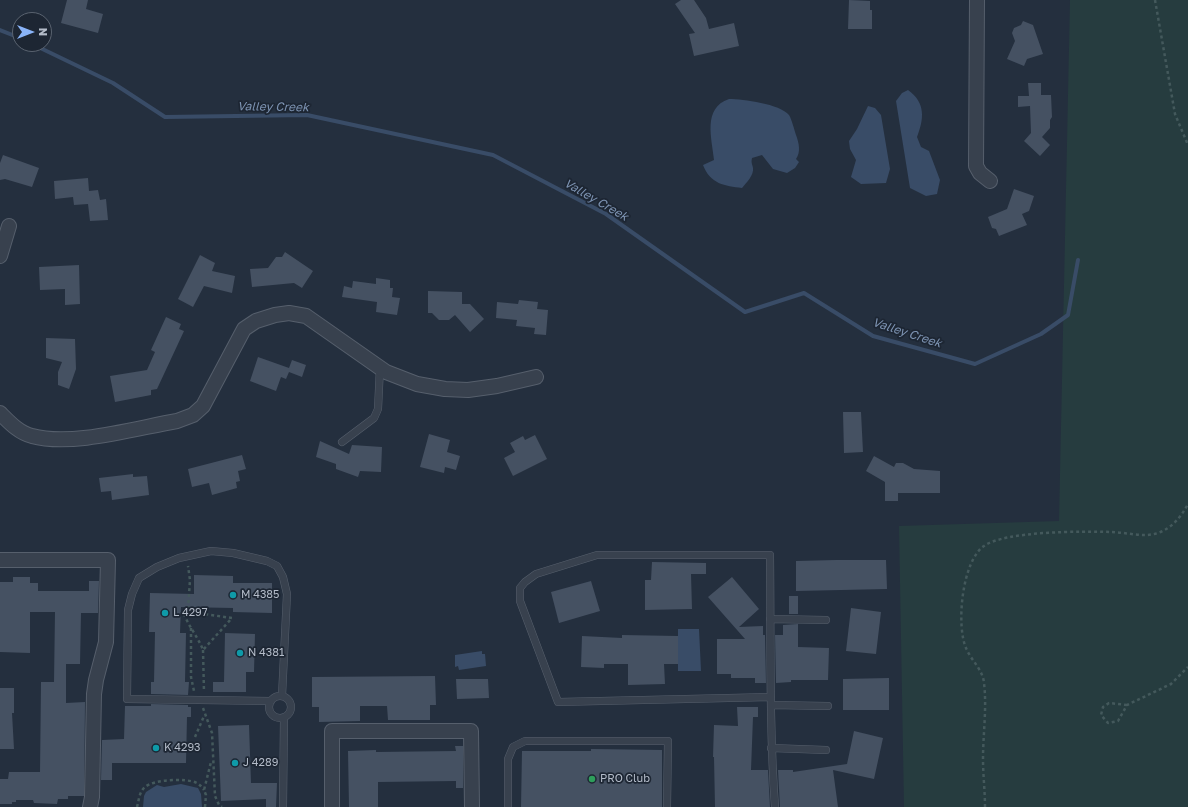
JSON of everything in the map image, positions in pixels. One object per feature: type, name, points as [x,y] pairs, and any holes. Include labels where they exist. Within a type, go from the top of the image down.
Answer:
[{"type":"street","points":[[977,0],[976,166],[980,173],[990,181]]},
{"type":"street","points":[[0,256],[9,226]]},
{"type":"street","points":[[0,413],[16,428],[32,436],[76,439],[177,421],[193,415],[203,406],[244,329],[256,321],[289,313],[306,316],[386,372],[417,384],[446,389],[468,390],[497,386],[536,377]]},
{"type":"street","points":[[0,560],[108,560],[106,642],[94,694],[92,797],[90,807]]},
{"type":"street","points":[[332,807],[332,731],[471,731],[472,807]]},
{"type":"lane","points":[[342,442],[374,418],[378,409],[380,367]]},
{"type":"lane","points":[[271,701],[270,709],[273,715],[279,718],[289,714],[291,707],[289,700],[282,696],[271,701],[127,699],[128,610],[132,594],[139,578],[157,567],[185,556],[211,551],[233,553],[267,561],[276,566],[283,577],[287,594],[282,696]]},
{"type":"lane","points":[[775,807],[771,748],[771,701],[770,619],[770,554],[598,554],[536,574],[525,582],[520,588],[520,601],[558,702],[771,701],[828,706]]},
{"type":"lane","points":[[770,619],[826,620]]},
{"type":"lane","points":[[284,717],[284,807]]},
{"type":"lane","points":[[508,807],[508,758],[513,747],[525,741],[668,741],[667,807]]},
{"type":"lane","points":[[771,748],[826,750]]},
{"type":"path","points":[[1155,0],[1175,114],[1188,145]]},
{"type":"path","points":[[985,807],[983,758],[984,684],[978,668],[966,648],[963,636],[964,590],[974,556],[988,543],[1011,537],[1110,532],[1143,535],[1154,534],[1165,530],[1175,522],[1188,504]]},
{"type":"path","points":[[185,556],[189,568],[190,580],[188,609],[184,614],[203,650],[201,700],[203,708]]},
{"type":"path","points":[[188,609],[204,614],[232,618],[203,650]]},
{"type":"path","points":[[191,628],[191,677],[201,700],[212,733],[215,796],[219,805],[222,807]]},
{"type":"path","points":[[1127,705],[1112,702],[1106,704],[1101,710],[1102,718],[1108,723],[1118,721],[1127,705],[1171,684],[1188,667]]},
{"type":"path","points":[[195,737],[205,715]]},
{"type":"path","points":[[204,790],[212,758]]},
{"type":"path","points":[[137,807],[140,793],[152,782],[175,780],[192,781],[201,786],[206,795],[205,807]]},
{"type":"green space","points":[[1070,0],[1188,0],[1188,807],[904,807],[899,526],[1059,521]]},
{"type":"water","points":[[908,90],[914,95],[921,106],[922,118],[917,137],[921,147],[929,151],[940,180],[937,194],[926,196],[910,188],[896,101],[902,93]]},
{"type":"water","points":[[729,99],[752,101],[770,105],[784,111],[789,115],[799,147],[799,153],[796,159],[799,162],[795,168],[787,173],[773,169],[762,155],[752,158],[753,171],[750,178],[742,188],[724,185],[714,180],[710,176],[703,165],[714,160],[711,134],[712,117],[715,109],[721,103]]},
{"type":"water","points":[[868,106],[875,108],[881,115],[890,169],[886,183],[861,184],[851,177],[856,160],[850,149],[849,141],[857,129]]},
{"type":"water","points":[[678,629],[699,629],[701,671],[678,671]]},
{"type":"water","points":[[482,651],[482,654],[485,654],[486,666],[459,670],[458,666],[455,667],[455,655]]},
{"type":"water","points":[[181,784],[198,788],[201,794],[202,807],[143,807],[146,792],[157,785],[164,787]]},
{"type":"building","points":[[67,0],[88,0],[86,9],[103,14],[98,33],[61,23]]},
{"type":"building","points":[[681,0],[694,0],[706,18],[709,29],[734,23],[739,46],[694,56],[689,34],[695,33],[675,4]]},
{"type":"building","points":[[849,0],[870,1],[870,10],[872,10],[872,29],[848,29]]},
{"type":"building","points":[[1023,21],[1033,25],[1043,54],[1027,59],[1024,66],[1007,59],[1015,41],[1012,33],[1014,28],[1021,25]]},
{"type":"building","points":[[1028,83],[1041,83],[1041,95],[1051,95],[1052,117],[1050,120],[1050,128],[1042,137],[1050,145],[1040,156],[1024,141],[1031,133],[1030,106],[1018,107],[1018,96],[1029,96]]},
{"type":"building","points":[[3,155],[39,168],[32,187],[5,179],[0,180],[0,163]]},
{"type":"building","points":[[88,178],[89,191],[98,190],[100,200],[106,199],[108,220],[90,221],[88,204],[74,205],[73,197],[55,199],[54,181]]},
{"type":"building","points":[[1014,189],[1034,196],[1029,211],[1022,214],[1027,225],[999,236],[996,229],[992,228],[988,217],[1007,209]]},
{"type":"building","points":[[285,252],[313,271],[302,288],[294,283],[252,287],[250,269],[268,268],[276,257],[282,257]]},
{"type":"building","points":[[200,255],[215,263],[212,271],[235,276],[232,293],[204,286],[193,307],[178,299]]},
{"type":"building","points":[[79,265],[80,304],[65,305],[65,289],[40,290],[39,267]]},
{"type":"building","points":[[376,278],[390,280],[390,288],[393,288],[392,297],[400,298],[397,315],[376,312],[377,302],[342,297],[344,286],[352,288],[353,281],[376,284]]},
{"type":"building","points":[[428,291],[462,292],[462,304],[470,304],[484,319],[470,332],[455,315],[449,320],[439,320],[432,313],[428,313]]},
{"type":"building","points":[[519,300],[538,302],[537,309],[548,310],[546,335],[534,334],[535,328],[516,326],[517,320],[496,318],[497,302],[518,304]]},
{"type":"building","points":[[166,317],[181,324],[179,329],[184,331],[157,389],[151,390],[151,395],[115,402],[110,376],[147,370],[155,352],[151,350]]},
{"type":"building","points":[[46,338],[75,339],[76,369],[69,389],[58,385],[58,372],[62,362],[46,358]]},
{"type":"building","points":[[258,357],[289,368],[292,360],[306,365],[302,377],[289,372],[286,379],[281,377],[276,391],[250,381]]},
{"type":"building","points":[[843,412],[861,412],[863,452],[844,453]]},
{"type":"building","points":[[429,434],[450,440],[447,452],[460,456],[456,470],[445,467],[444,473],[420,467]]},
{"type":"building","points":[[535,435],[547,459],[513,476],[504,458],[515,452],[510,443],[523,436],[525,440]]},
{"type":"building","points":[[320,441],[349,454],[352,445],[382,447],[381,472],[360,471],[358,477],[336,469],[336,464],[316,457]]},
{"type":"building","points":[[242,455],[246,469],[238,471],[240,481],[236,482],[237,488],[212,495],[209,483],[192,487],[188,469]]},
{"type":"building","points":[[874,456],[894,467],[896,463],[903,463],[914,469],[940,471],[940,493],[898,493],[898,501],[885,501],[885,482],[866,471]]},
{"type":"building","points":[[133,474],[133,477],[147,476],[149,495],[112,500],[111,491],[101,492],[99,478]]},
{"type":"building","points":[[886,560],[887,589],[796,591],[796,561]]},
{"type":"building","points":[[652,562],[706,563],[706,574],[691,574],[692,609],[645,610],[645,580],[651,580]]},
{"type":"building","points":[[194,575],[233,576],[233,583],[272,583],[272,613],[233,612],[233,608],[181,607],[180,633],[186,633],[185,682],[189,682],[188,695],[151,694],[151,682],[154,682],[155,632],[149,632],[150,593],[194,594]]},
{"type":"building","points":[[13,577],[30,577],[30,583],[38,583],[38,591],[89,591],[89,581],[99,581],[98,613],[81,613],[80,664],[66,664],[66,703],[85,702],[84,796],[68,796],[68,799],[58,799],[57,804],[34,803],[33,800],[16,800],[16,802],[12,802],[12,804],[0,804],[0,779],[8,779],[9,772],[40,772],[41,682],[54,682],[55,612],[30,612],[30,653],[0,652],[0,582],[13,582]]},
{"type":"building","points":[[732,577],[759,609],[739,627],[763,626],[763,635],[765,635],[766,683],[755,683],[755,678],[731,678],[731,674],[717,674],[717,639],[745,639],[708,597]]},
{"type":"building","points":[[591,581],[600,611],[559,623],[551,592]]},
{"type":"building","points":[[789,596],[798,596],[798,614],[789,614]]},
{"type":"building","points":[[851,608],[881,612],[876,654],[846,651]]},
{"type":"building","points":[[798,624],[798,647],[829,648],[828,680],[791,680],[791,682],[776,683],[775,635],[783,635],[783,625]]},
{"type":"building","name":"N 4381","points":[[225,633],[255,634],[254,672],[246,672],[246,692],[213,692],[213,682],[224,682]]},
{"type":"building","points":[[622,635],[678,636],[678,664],[664,664],[665,684],[628,685],[628,664],[604,664],[604,668],[581,667],[582,636],[622,638]]},
{"type":"building","points":[[435,676],[436,705],[430,705],[430,720],[388,720],[387,706],[360,706],[360,721],[319,722],[319,707],[312,707],[312,677]]},
{"type":"building","points":[[889,678],[889,710],[843,710],[843,679]]},
{"type":"building","points":[[456,679],[488,679],[489,698],[457,699]]},
{"type":"building","points":[[0,688],[14,688],[14,713],[12,713],[14,749],[0,749]]},
{"type":"building","points":[[151,704],[188,705],[188,707],[191,707],[191,717],[187,717],[186,763],[112,763],[112,780],[101,780],[102,740],[124,739],[125,706],[151,706]]},
{"type":"building","points":[[737,707],[758,707],[758,717],[753,717],[751,770],[768,770],[770,807],[715,807],[713,757],[714,725],[738,726]]},
{"type":"building","name":"J 4289","points":[[249,725],[251,783],[277,783],[276,807],[266,807],[266,799],[221,801],[218,726]]},
{"type":"building","points":[[854,731],[883,738],[874,779],[833,770],[838,807],[780,807],[778,770],[793,770],[793,772],[847,764]]},
{"type":"building","points":[[455,746],[463,746],[463,788],[456,788],[456,781],[378,782],[378,807],[349,807],[348,751],[456,751]]},
{"type":"building","name":"PRO Club","points":[[591,749],[662,750],[662,807],[521,807],[522,751],[591,751]]},
{"type":"waterway","name":"Valley Creek","points":[[0,30],[12,35]]},
{"type":"waterway","name":"Valley Creek","points":[[49,52],[113,83],[165,117],[307,115],[493,155],[606,214],[745,312],[804,293],[873,336],[975,364],[1041,334],[1068,315],[1078,260]]},
{"type":"place","name":"M 4385","points":[[233,595]]},
{"type":"place","name":"L 4297","points":[[165,613]]},
{"type":"place","name":"N 4381","points":[[240,653]]},
{"type":"place","name":"K 4293","points":[[156,748]]},
{"type":"place","name":"J 4289","points":[[235,763]]},
{"type":"place","name":"PRO Club","points":[[592,779]]}]
